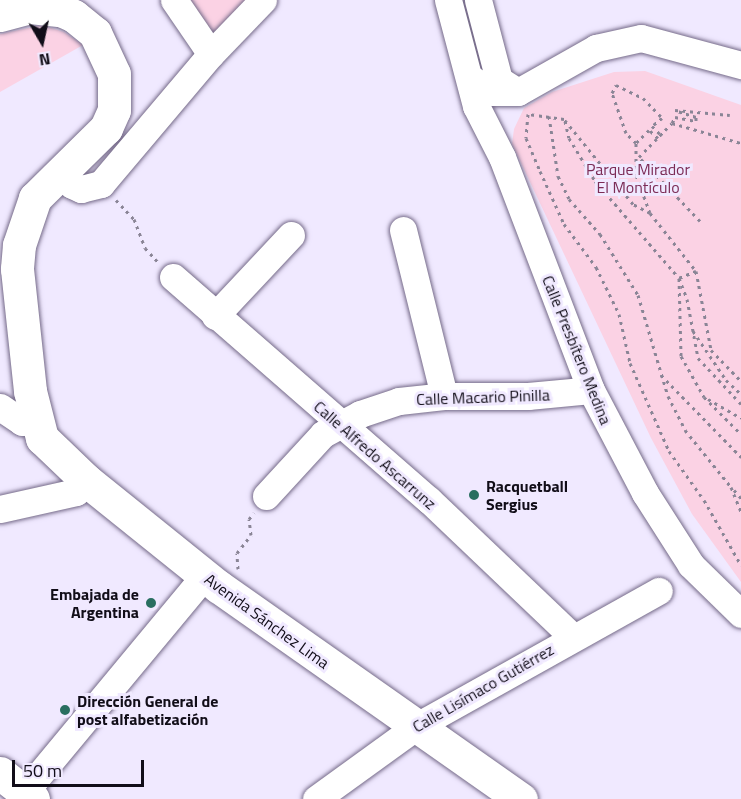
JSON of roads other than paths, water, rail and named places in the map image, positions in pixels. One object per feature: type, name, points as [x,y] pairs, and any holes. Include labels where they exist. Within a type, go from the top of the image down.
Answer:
[{"type":"main road","name":"Avenida Sánchez Lima","points":[[0,15],[30,7],[61,10],[85,23],[108,56],[114,74],[114,110],[106,128],[35,198],[19,246],[18,280],[36,420],[49,447],[87,481],[204,576],[521,799]]},
{"type":"street","points":[[174,0],[211,54]]},
{"type":"street","points":[[59,172],[72,185],[81,189],[101,184],[211,54],[262,0]]},
{"type":"street","points":[[448,0],[476,106],[502,157]]},
{"type":"street","points":[[478,0],[499,80],[518,92]]},
{"type":"street","points":[[470,78],[492,92],[518,92],[596,48],[628,39],[655,40],[741,65]]},
{"type":"street","points":[[502,157],[502,123],[518,92]]},
{"type":"street","name":"Calle Presbítero Medina","points":[[502,157],[591,390],[645,493],[691,565],[741,614]]},
{"type":"street","points":[[403,230],[444,396]]},
{"type":"street","points":[[215,316],[291,235]]},
{"type":"street","name":"Calle Alfredo Ascarrunz","points":[[173,277],[511,575],[572,636]]},
{"type":"street","name":"Calle Macario Pinilla","points":[[261,503],[323,434],[360,414],[399,401],[444,396],[528,396],[591,390]]},
{"type":"street","points":[[0,407],[22,422],[36,420]]},
{"type":"street","points":[[0,509],[76,492],[87,481]]},
{"type":"street","points":[[19,791],[204,576]]},
{"type":"street","name":"Calle Lisímaco Gutiérrez","points":[[317,799],[417,726],[572,636],[659,591]]},
{"type":"place","name":"Racquetball Sergius","points":[[474,495]]},
{"type":"place","name":"Embajada de Argentina","points":[[151,603]]},
{"type":"place","name":"Dirección General de post alfabetización","points":[[65,710]]},
{"type":"park label","name":"Parque Mirador El Montículo","points":[[638,178]]}]
